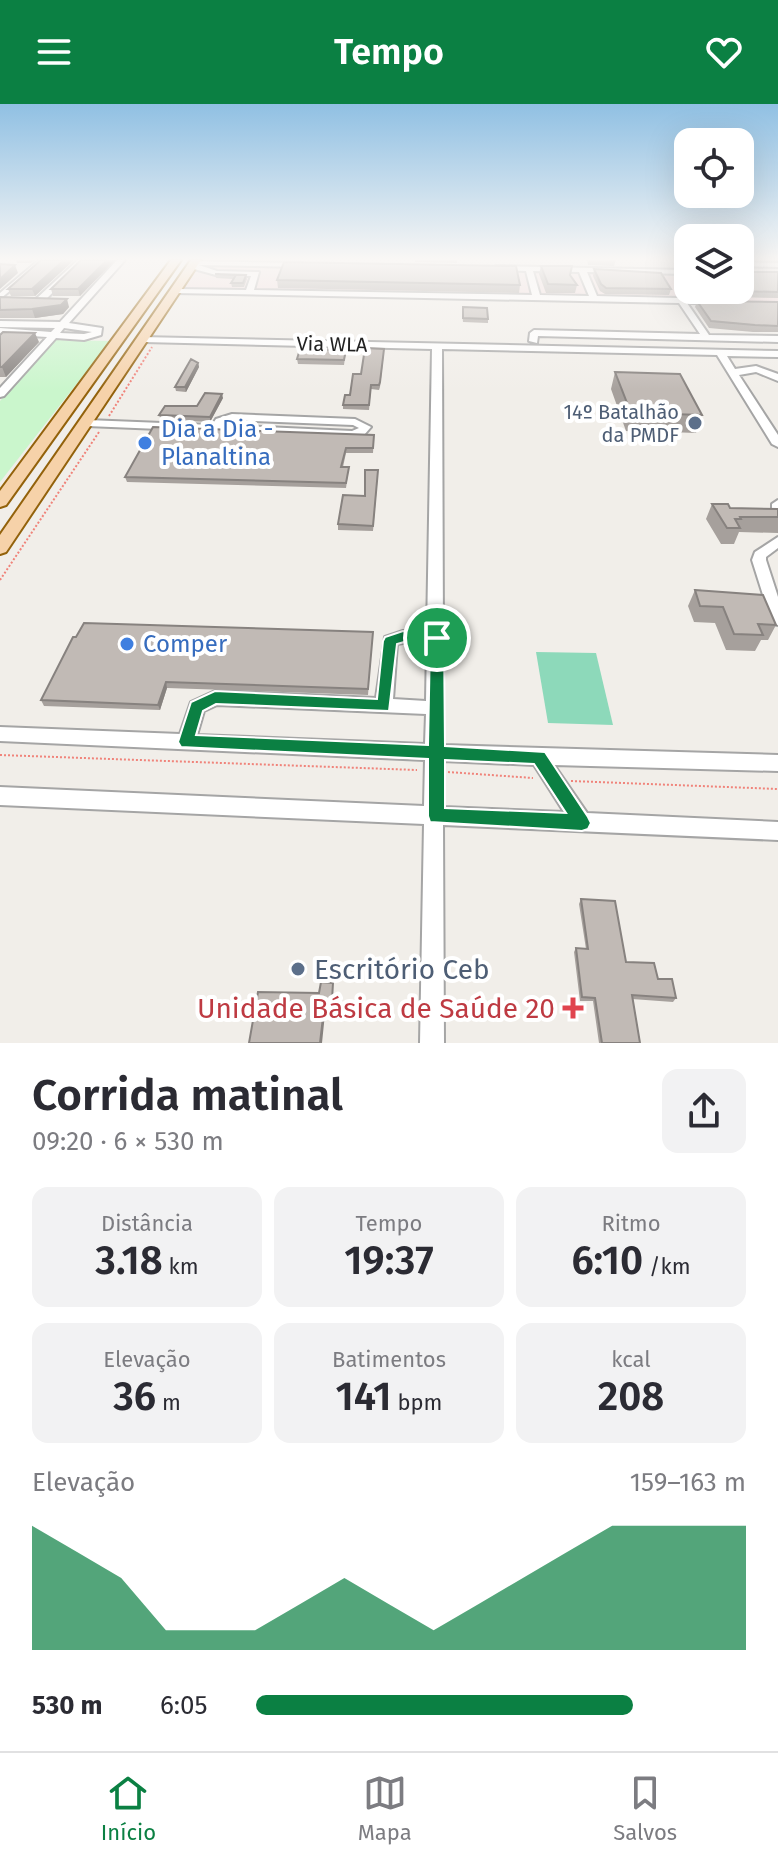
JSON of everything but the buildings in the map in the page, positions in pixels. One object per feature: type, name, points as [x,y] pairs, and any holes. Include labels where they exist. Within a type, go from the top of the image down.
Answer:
[{"type":"main road","points":[[0,502],[145,304]]},
{"type":"main road","points":[[0,548],[168,304]]},
{"type":"main road","points":[[110,353],[118,358],[136,351]]},
{"type":"main road","points":[[101,366],[113,361],[126,365]]},
{"type":"street","points":[[2,390],[81,304]]},
{"type":"street","points":[[684,304],[706,337]]},
{"type":"street","points":[[0,324],[59,329]]},
{"type":"street","points":[[0,341],[5,331],[59,329]]},
{"type":"street","name":"Via WLA","points":[[534,341],[534,333],[778,339]]},
{"type":"street","name":"Via WLA","points":[[144,339],[773,354]]},
{"type":"street","name":"Via WLA","points":[[521,348],[534,341]]},
{"type":"street","name":"Via WLA","points":[[534,341],[548,349]]},
{"type":"street","points":[[432,1043],[437,346]]},
{"type":"street","points":[[720,352],[778,444]]},
{"type":"street","points":[[773,354],[778,367]]},
{"type":"street","points":[[733,374],[752,368],[778,378]]},
{"type":"street","points":[[87,423],[216,428],[276,425],[355,422],[366,427],[356,434],[276,425]]},
{"type":"street","points":[[778,504],[778,511]]},
{"type":"street","points":[[778,541],[760,555],[759,560],[778,620]]},
{"type":"street","points":[[384,706],[390,641],[403,637],[437,638]]},
{"type":"street","points":[[186,742],[197,707],[215,698],[436,708]]},
{"type":"street","points":[[0,734],[186,742],[436,762],[539,757],[778,763]]},
{"type":"street","points":[[539,757],[582,823]]},
{"type":"street","points":[[0,796],[778,831]]},
{"type":"path","points":[[0,755],[436,762],[554,780],[778,789]]},
{"type":"green space","points":[[54,340],[110,341],[0,482],[0,401]]},
{"type":"green space","points":[[536,652],[596,653],[613,725],[548,723]]},
{"type":"place","name":"14º Batalhão da PMDF","points":[[695,423]]},
{"type":"place","name":"Dia a Dia - Planaltina","points":[[145,443]]},
{"type":"place","name":"Comper","points":[[127,644]]},
{"type":"place","name":"Escritório Ceb","points":[[298,969]]},
{"type":"place","name":"Unidade Básica de Saúde 20","points":[[573,1008]]},
{"type":"route","points":[[437,638],[403,637],[390,641],[384,706],[207,699],[194,713],[186,742],[436,753],[436,816],[582,823],[539,757],[436,753],[437,638]]}]
